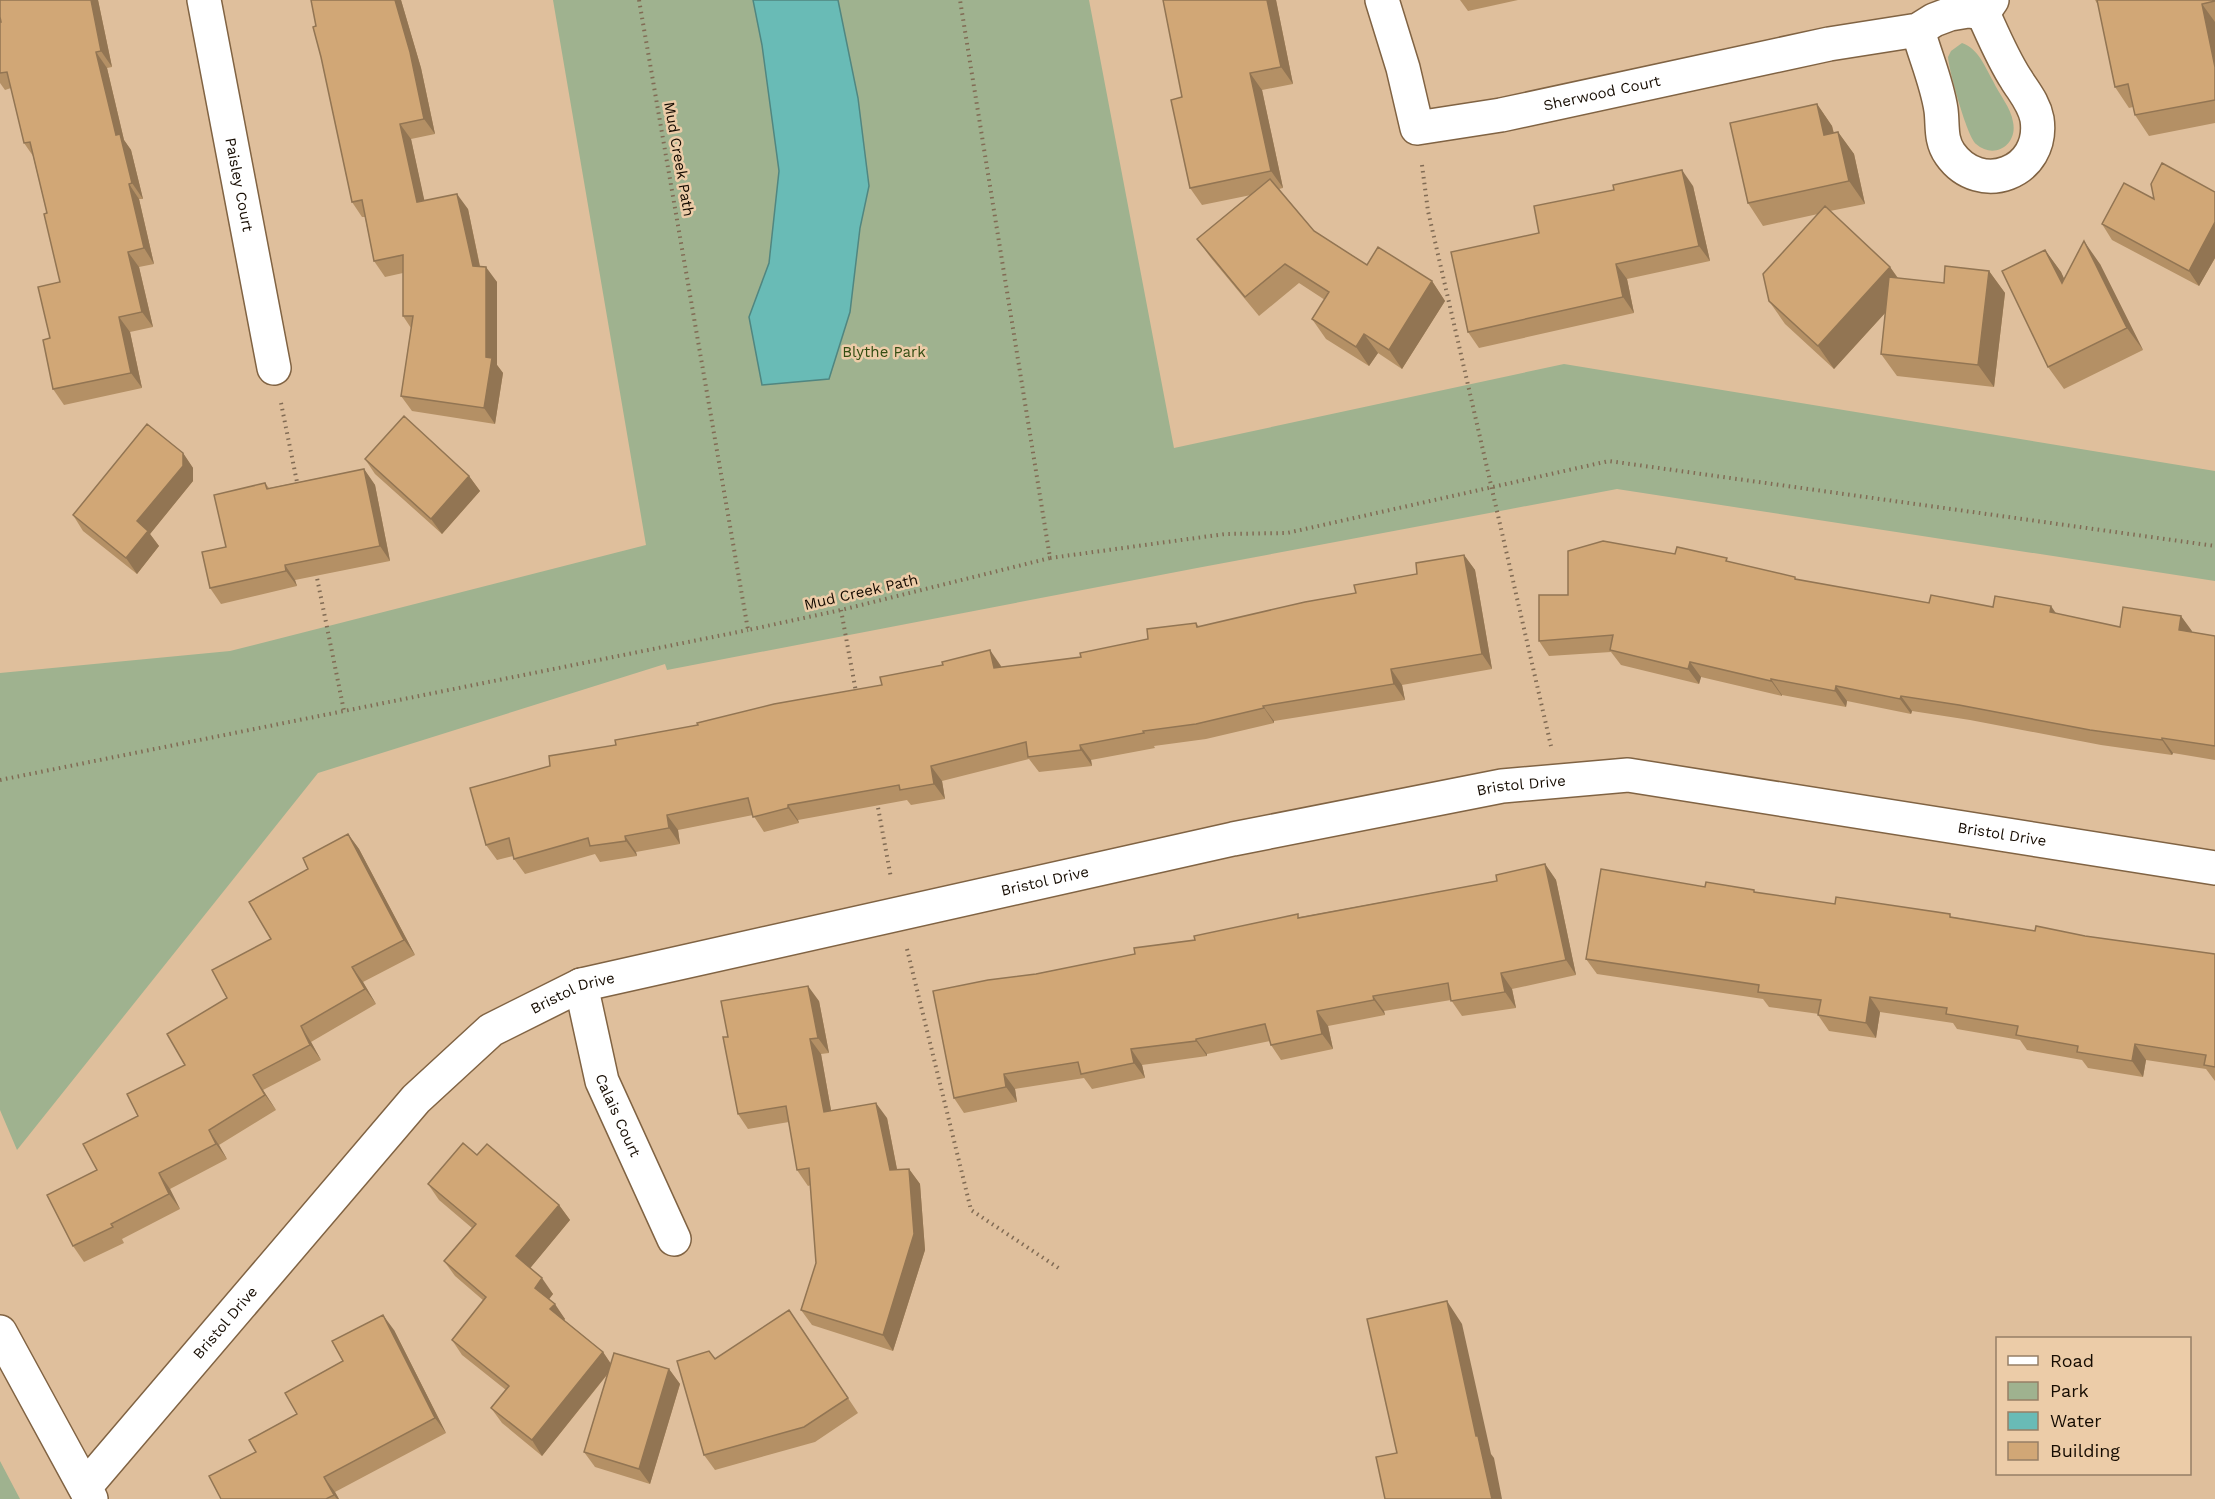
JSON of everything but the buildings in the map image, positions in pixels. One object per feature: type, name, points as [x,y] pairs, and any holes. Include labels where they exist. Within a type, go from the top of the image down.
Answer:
[{"type":"street","name":"Paisley Court","points":[[204,0],[274,368]]},
{"type":"street","points":[[1382,0],[1403,68],[1417,128]]},
{"type":"street","name":"Sherwood Court","points":[[1417,128],[1501,115],[1829,44],[1918,30],[1950,14],[1987,7],[2015,78],[2032,102],[2037,118],[2038,133],[2035,147],[2027,161],[2001,176],[1985,177],[1957,164],[1948,152],[1942,135],[1941,109],[1918,30]]},
{"type":"street","name":"Bristol Drive","points":[[88,1493],[416,1099],[491,1030],[581,985],[1244,837],[1502,786],[1628,775],[2215,868]]},
{"type":"street","name":"Calais Court","points":[[581,985],[602,1081],[674,1239]]},
{"type":"street","points":[[0,1332],[88,1493]]},
{"type":"path","name":"Mud Creek Path","points":[[639,0],[748,630],[841,610],[1050,558],[1225,534],[1287,533],[1609,461],[2215,546]]},
{"type":"path","points":[[960,0],[1050,558]]},
{"type":"path","points":[[1417,128],[1428,211],[1559,781]]},
{"type":"path","points":[[274,368],[299,490]]},
{"type":"path","points":[[315,571],[344,711]]},
{"type":"path","points":[[841,610],[856,694]]},
{"type":"path","points":[[0,780],[748,630]]},
{"type":"path","points":[[876,799],[898,914],[971,1210],[1060,1269]]},
{"type":"green space","name":"Blythe Park","points":[[553,0],[1089,0],[1174,448],[1564,364],[2215,471],[2215,581],[1617,489],[667,670],[665,664],[318,773],[17,1150],[0,1110],[0,673],[230,651],[646,545]]},
{"type":"green space","points":[[1962,43],[1981,59],[2012,117],[2014,130],[2012,137],[2003,148],[1990,151],[1976,144],[1963,117],[1948,57],[1951,51]]},
{"type":"green space","points":[[0,1461],[20,1499],[0,1499]]},
{"type":"water","points":[[753,0],[838,0],[858,98],[869,186],[860,228],[850,312],[829,379],[762,385],[749,317],[769,263],[779,171],[762,45]]}]
